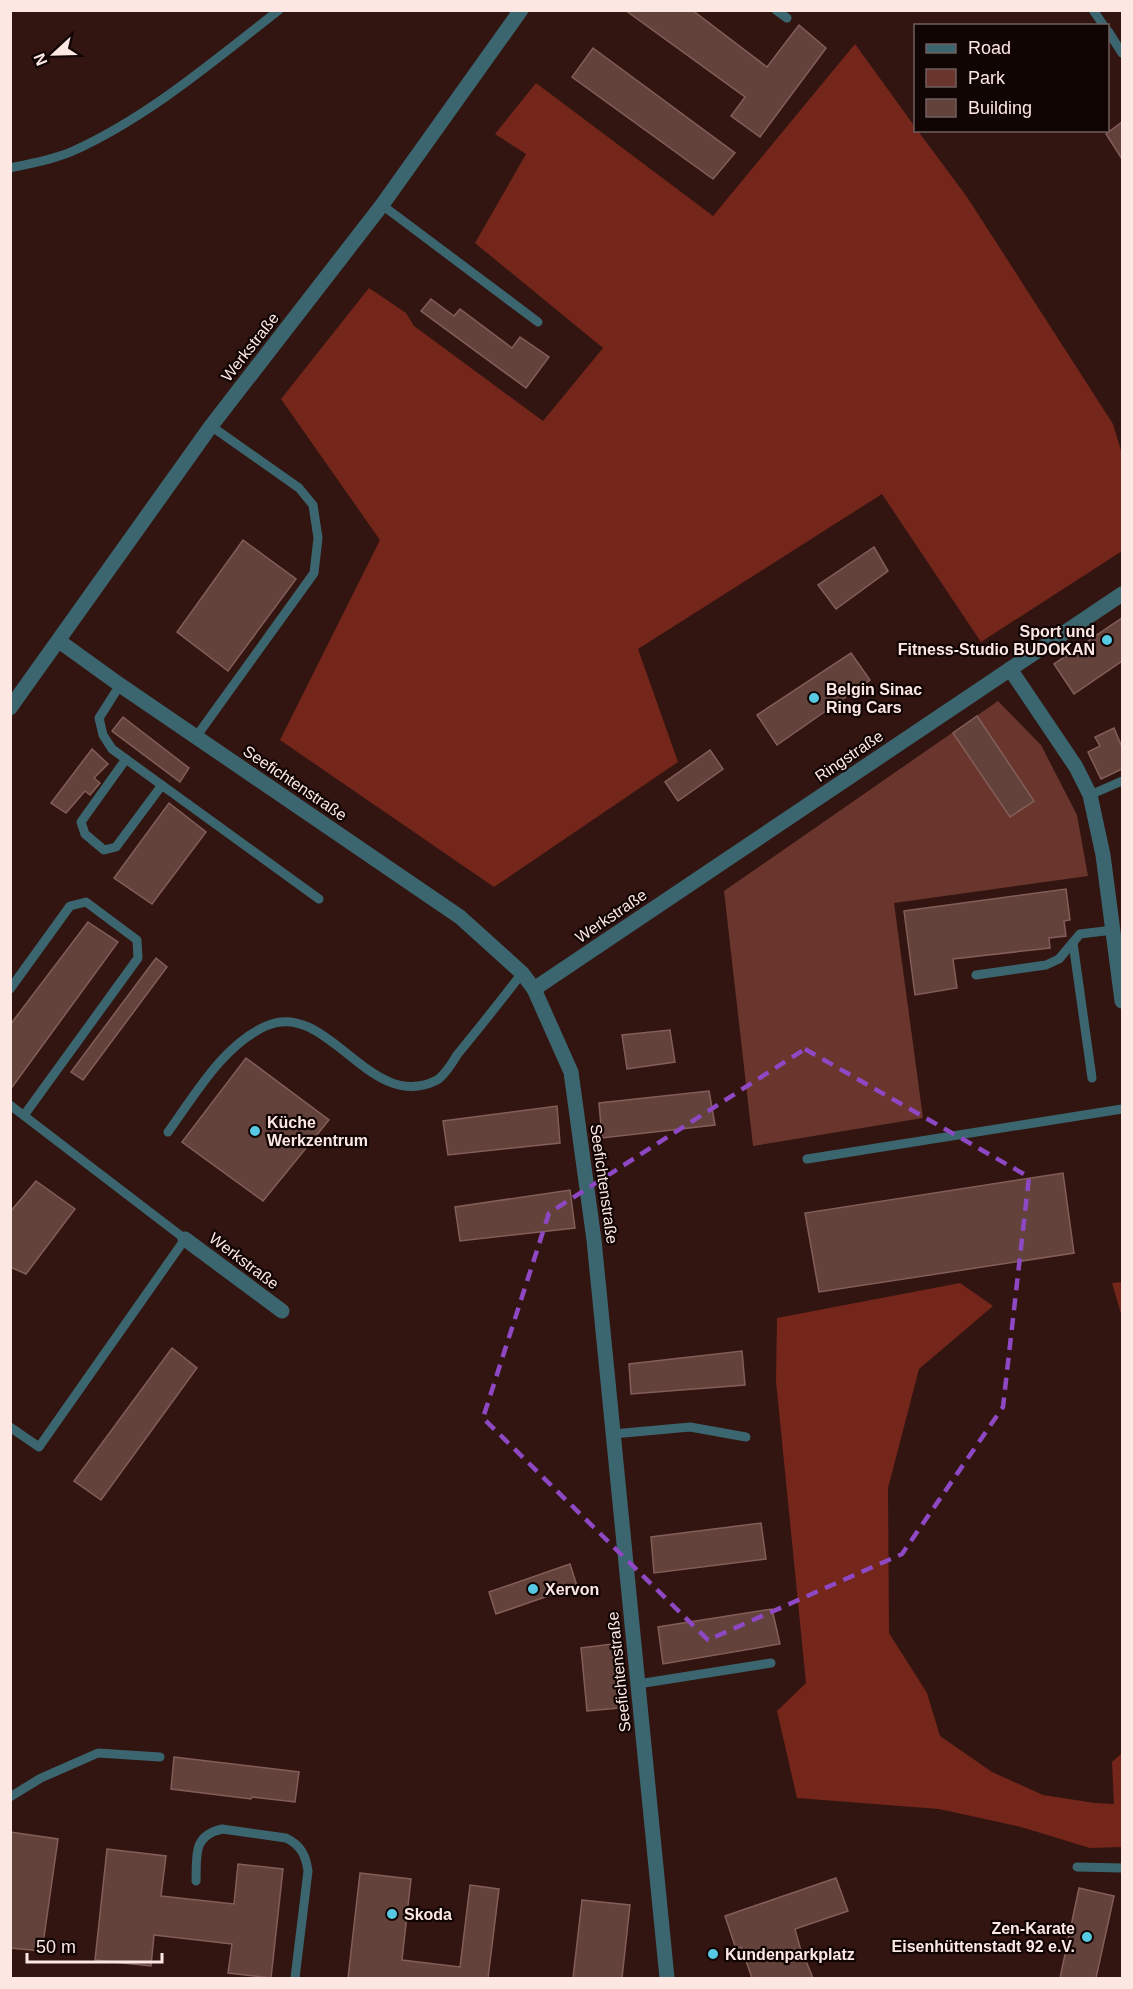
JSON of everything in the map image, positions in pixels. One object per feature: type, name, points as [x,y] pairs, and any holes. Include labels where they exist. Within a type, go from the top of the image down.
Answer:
[{"type":"street","name":"Werkstraße","points":[[10,708],[211,426],[382,205],[521,10]]},
{"type":"street","name":"Ringstraße","points":[[708,873],[1122,594]]},
{"type":"street","name":"Seefichtenstraße","points":[[59,641],[460,917],[522,973],[534,989],[571,1072],[594,1240],[667,1978]]},
{"type":"street","points":[[1010,669],[1076,767],[1090,795],[1103,855],[1120,965],[1122,1001]]},
{"type":"street","name":"Werkstraße","points":[[534,989],[708,873]]},
{"type":"street","name":"Werkstraße","points":[[185,1239],[282,1311]]},
{"type":"lane","points":[[10,168],[52,159],[73,151],[130,119],[210,63],[279,10]]},
{"type":"lane","points":[[776,10],[787,18]]},
{"type":"lane","points":[[1093,10],[1103,24]]},
{"type":"lane","points":[[1109,34],[1122,53]]},
{"type":"lane","points":[[382,205],[538,322]]},
{"type":"lane","points":[[196,737],[314,573],[318,538],[313,506],[299,489],[211,426]]},
{"type":"lane","points":[[120,685],[99,718],[103,735],[112,749],[319,899]]},
{"type":"lane","points":[[126,759],[81,822],[86,834],[104,850],[116,847],[162,785]]},
{"type":"lane","points":[[1090,795],[1122,781]]},
{"type":"lane","points":[[10,989],[70,906],[86,902],[137,940],[138,958],[25,1114]]},
{"type":"lane","points":[[976,975],[1046,965],[1059,959],[1080,934],[1113,930]]},
{"type":"lane","points":[[1073,943],[1092,1078]]},
{"type":"lane","points":[[168,1132],[219,1061],[247,1037],[267,1025],[293,1021],[322,1035],[388,1082],[411,1088],[439,1079],[522,973]]},
{"type":"lane","points":[[10,1105],[25,1114],[185,1239],[39,1447],[10,1427]]},
{"type":"lane","points":[[807,1159],[1122,1109]]},
{"type":"lane","points":[[613,1434],[690,1427],[746,1437]]},
{"type":"lane","points":[[638,1684],[771,1663]]},
{"type":"lane","points":[[10,1797],[41,1778],[98,1753],[160,1757]]},
{"type":"lane","points":[[196,1881],[198,1846],[203,1837],[212,1831],[222,1829],[286,1838],[295,1842],[303,1851],[308,1871],[295,1978]]},
{"type":"lane","points":[[1077,1868],[1122,1868]]},
{"type":"highlighted area","points":[[805,1049],[1029,1177],[1003,1407],[902,1554],[708,1640],[483,1418],[549,1213]]},
{"type":"green space","points":[[998,701],[1041,745],[1077,815],[1088,876],[894,903],[923,1118],[753,1146],[724,891]]},
{"type":"shaded area","points":[[855,44],[914,126],[914,132],[919,132],[967,197],[1113,424],[1122,454],[1122,551],[981,642],[882,494],[638,649],[678,762],[494,887],[280,740],[380,540],[281,399],[369,288],[406,313],[414,326],[543,421],[603,348],[475,243],[526,154],[495,134],[536,83],[713,216]]},
{"type":"shaded area","points":[[1122,1282],[1122,1317],[1112,1283]]},
{"type":"shaded area","points":[[960,1283],[993,1306],[919,1369],[888,1488],[889,1633],[927,1693],[940,1736],[992,1772],[1043,1795],[1114,1804],[1112,1762],[1122,1753],[1122,1847],[1090,1848],[1021,1827],[939,1809],[797,1798],[777,1711],[806,1683],[776,1381],[777,1318]]},
{"type":"building","points":[[625,10],[692,10],[767,67],[799,25],[826,48],[760,137],[731,116],[745,97]]},
{"type":"building","points":[[593,48],[735,153],[713,179],[572,77]]},
{"type":"building","points":[[1122,122],[1122,159],[1106,134]]},
{"type":"building","points":[[431,299],[454,316],[460,309],[512,348],[520,337],[549,357],[526,388],[421,311]]},
{"type":"building","points":[[243,540],[296,579],[228,671],[177,632]]},
{"type":"building","points":[[874,547],[888,571],[836,609],[818,585]]},
{"type":"building","name":"Sport und Fitness-Studio BUDOKAN","points":[[1122,618],[1122,661],[1074,694],[1054,664]]},
{"type":"building","name":"Belgin Sinac Ring Cars","points":[[851,653],[870,680],[777,745],[757,715]]},
{"type":"building","points":[[977,716],[1034,801],[1010,817],[953,733]]},
{"type":"building","points":[[123,717],[189,768],[180,782],[112,731]]},
{"type":"building","points":[[1114,728],[1122,747],[1122,769],[1101,779],[1088,752],[1100,746],[1095,737]]},
{"type":"building","points":[[92,749],[108,764],[94,778],[100,783],[90,795],[85,791],[66,813],[51,803]]},
{"type":"building","points":[[710,750],[723,769],[678,801],[665,782]]},
{"type":"building","points":[[169,803],[206,832],[152,904],[114,878]]},
{"type":"building","points":[[1066,889],[1070,920],[1064,921],[1066,936],[1049,938],[1050,948],[953,959],[957,988],[915,995],[904,911]]},
{"type":"building","points":[[88,922],[118,942],[10,1090],[10,1025]]},
{"type":"building","points":[[156,958],[167,967],[83,1080],[71,1072]]},
{"type":"building","points":[[670,1030],[675,1062],[627,1069],[622,1035]]},
{"type":"building","name":"Küche Werkzentrum","points":[[246,1058],[329,1120],[263,1201],[182,1142]]},
{"type":"building","points":[[709,1091],[715,1125],[602,1138],[599,1103]]},
{"type":"building","points":[[557,1106],[560,1143],[448,1155],[443,1121]]},
{"type":"building","points":[[1063,1173],[1074,1253],[819,1292],[805,1213]]},
{"type":"building","points":[[36,1181],[75,1209],[26,1274],[10,1267],[10,1212]]},
{"type":"building","points":[[570,1190],[575,1228],[460,1241],[455,1207]]},
{"type":"building","points":[[172,1348],[197,1368],[101,1500],[74,1481]]},
{"type":"building","points":[[742,1351],[745,1385],[631,1394],[629,1364]]},
{"type":"building","points":[[761,1523],[766,1559],[654,1573],[651,1537]]},
{"type":"building","name":"Xervon","points":[[570,1564],[577,1586],[496,1614],[489,1592]]},
{"type":"building","points":[[772,1609],[780,1644],[663,1664],[658,1627]]},
{"type":"building","points":[[612,1644],[619,1708],[587,1711],[581,1648]]},
{"type":"building","points":[[174,1757],[299,1772],[295,1802],[171,1789]]},
{"type":"building","points":[[10,1832],[58,1839],[42,1951],[10,1948]]},
{"type":"building","points":[[107,1849],[166,1856],[161,1896],[234,1904],[238,1864],[283,1869],[271,1978],[228,1973],[232,1944],[154,1935],[151,1966],[95,1960]]},
{"type":"building","points":[[360,1873],[411,1879],[402,1960],[460,1967],[470,1885],[499,1889],[488,1978],[348,1978]]},
{"type":"building","points":[[836,1878],[848,1911],[795,1929],[804,1962],[806,1961],[813,1978],[752,1978],[741,1947],[736,1949],[725,1916]]},
{"type":"building","name":"Zen-Karate Eisenhüttenstadt 92 e.V.","points":[[1079,1888],[1114,1896],[1096,1978],[1060,1978]]},
{"type":"building","points":[[582,1900],[630,1905],[622,1978],[573,1978]]},
{"type":"place","name":"Sport und Fitness-Studio BUDOKAN","points":[[1107,640]]},
{"type":"place","name":"Belgin Sinac Ring Cars","points":[[814,698]]},
{"type":"place","name":"Küche Werkzentrum","points":[[255,1131]]},
{"type":"place","name":"Xervon","points":[[533,1589]]},
{"type":"place","name":"Skoda","points":[[392,1914]]},
{"type":"place","name":"Zen-Karate Eisenhüttenstadt 92 e.V.","points":[[1087,1937]]},
{"type":"place","name":"Kundenparkplatz","points":[[713,1954]]}]
